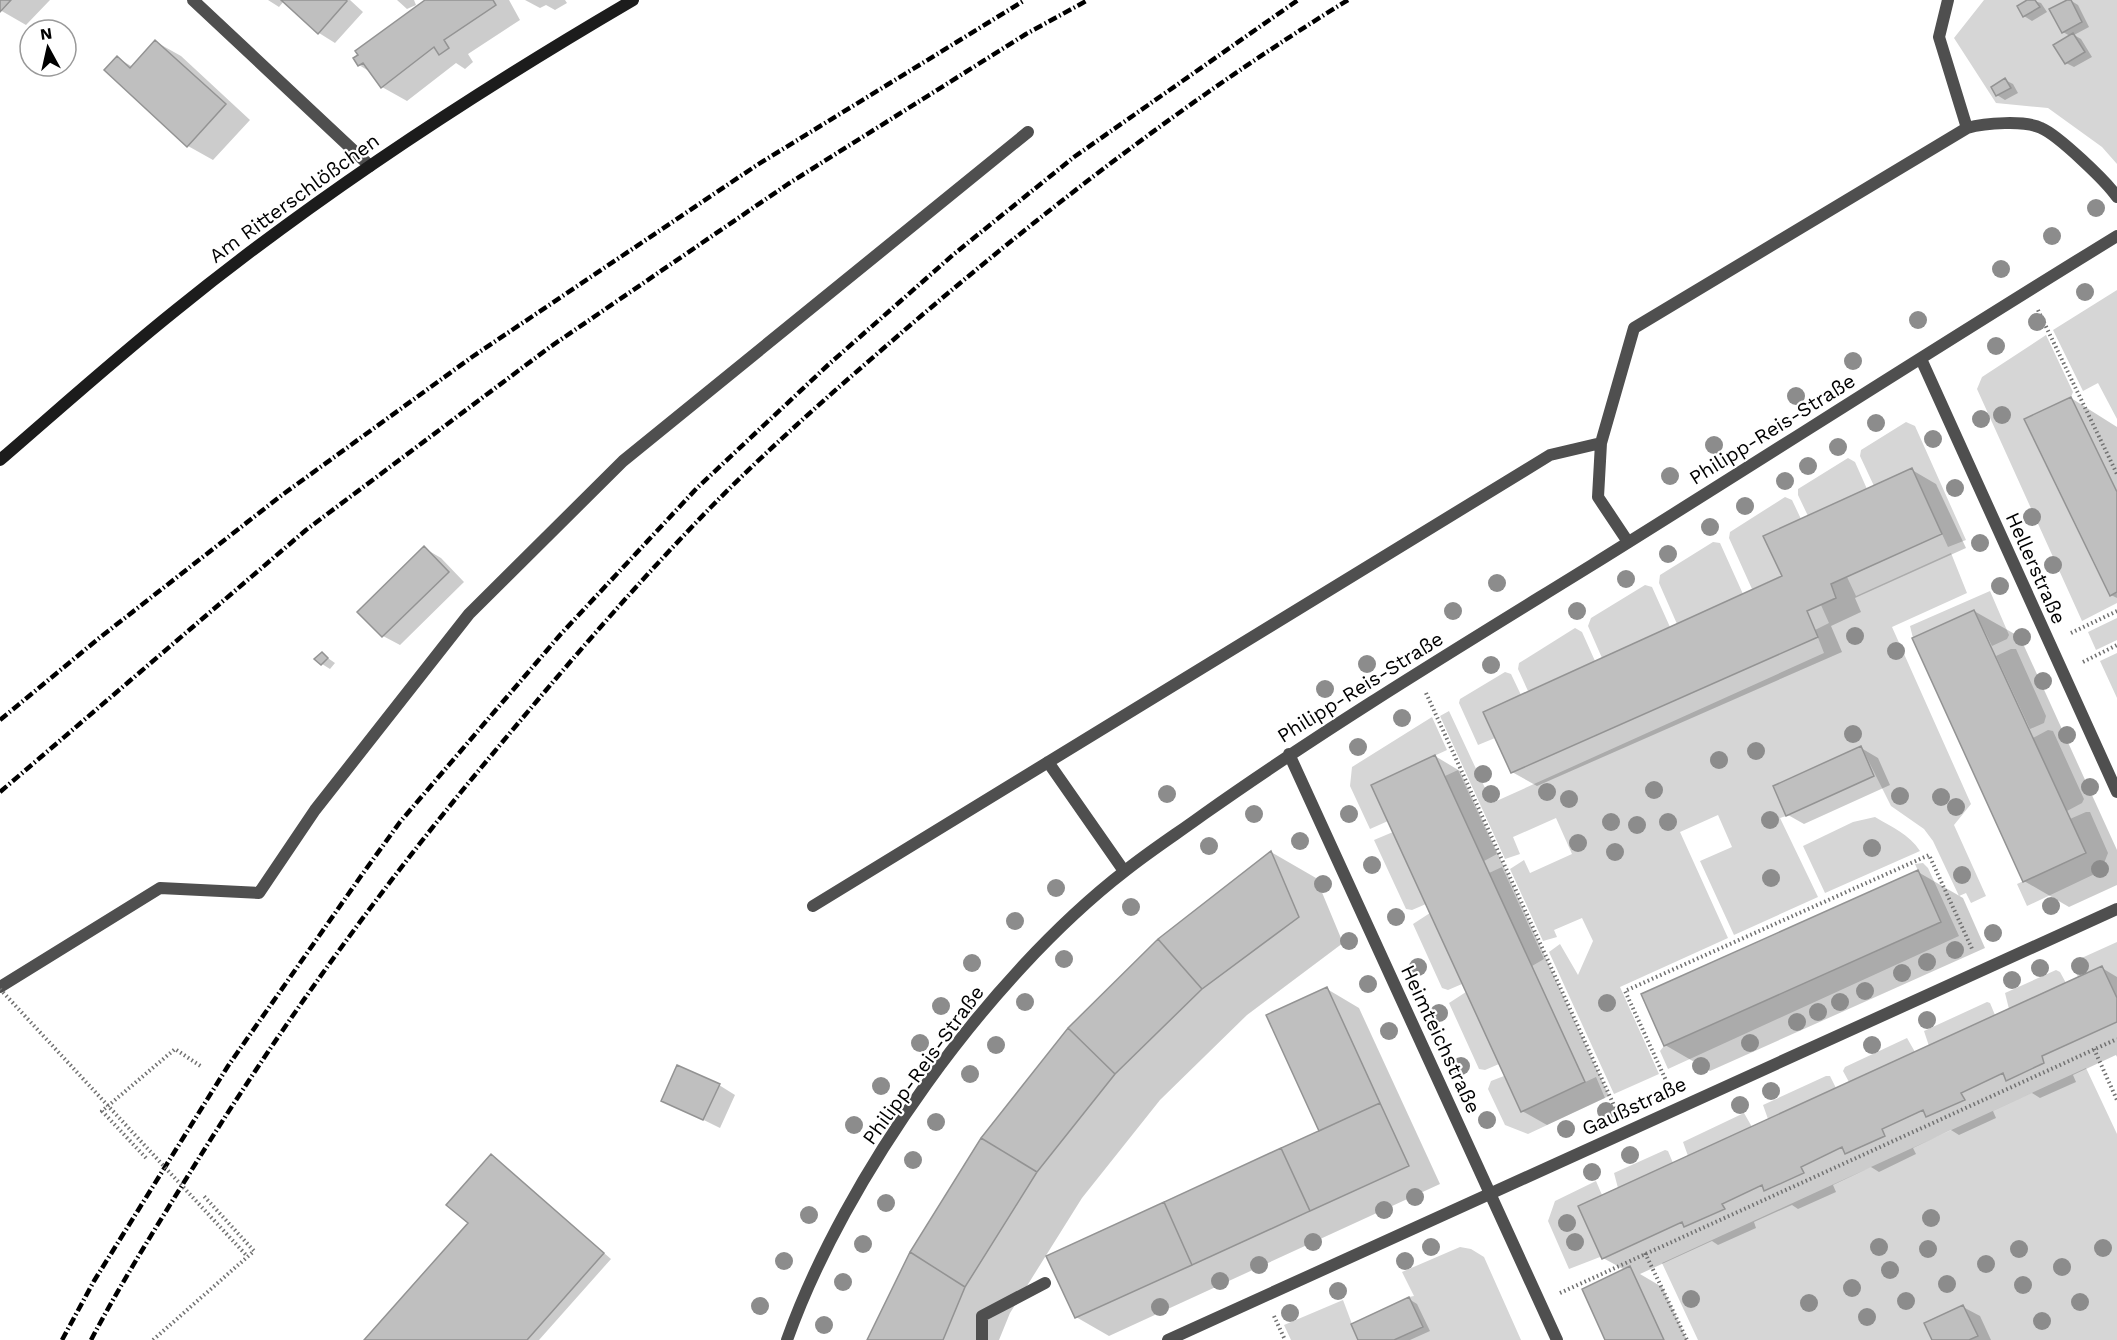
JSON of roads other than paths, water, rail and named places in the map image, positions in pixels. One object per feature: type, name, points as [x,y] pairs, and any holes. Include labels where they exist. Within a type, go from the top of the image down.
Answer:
[{"type":"main road","name":"Am Ritterschlößchen","points":[[0,460],[176,310],[284,227],[370,166],[517,68],[633,0]]},
{"type":"street","points":[[193,0],[370,166]]},
{"type":"street","points":[[1948,0],[1939,37],[1967,128]]},
{"type":"street","points":[[1628,542],[1598,497],[1601,443],[1634,328],[1967,128],[1990,122],[2041,128],[2106,182],[2117,197]]},
{"type":"street","points":[[0,988],[160,888],[260,893],[315,810],[470,614],[623,461],[1028,132]]},
{"type":"street","name":"Philipp-Reis-Straße","points":[[787,1340],[797,1312],[851,1201],[908,1112],[970,1027],[1052,935],[1124,871],[1289,754],[2117,236]]},
{"type":"street","name":"Hellerstraße","points":[[1921,359],[2048,644],[2117,792]]},
{"type":"street","points":[[813,906],[1550,455],[1601,443]]},
{"type":"street","name":"Heimteichstraße","points":[[1289,754],[1557,1340]]},
{"type":"street","points":[[1048,762],[1124,871]]},
{"type":"street","name":"Gaußstraße","points":[[1168,1340],[2117,909]]},
{"type":"street","points":[[982,1340],[981,1316],[1045,1283]]},
{"type":"railway","points":[[0,720],[98,639],[282,495],[472,357],[757,165],[1025,0]]},
{"type":"railway","points":[[0,792],[306,530],[550,347],[788,184],[1026,34],[1088,0]]},
{"type":"railway","points":[[62,1340],[94,1281],[228,1066],[361,876],[400,822],[560,635],[697,488],[828,365],[954,254],[1074,157],[1298,0]]},
{"type":"railway","points":[[91,1340],[113,1299],[220,1125],[291,1018],[366,914],[512,730],[683,536],[738,480],[815,408],[921,316],[1075,190],[1236,73],[1348,0]]}]
